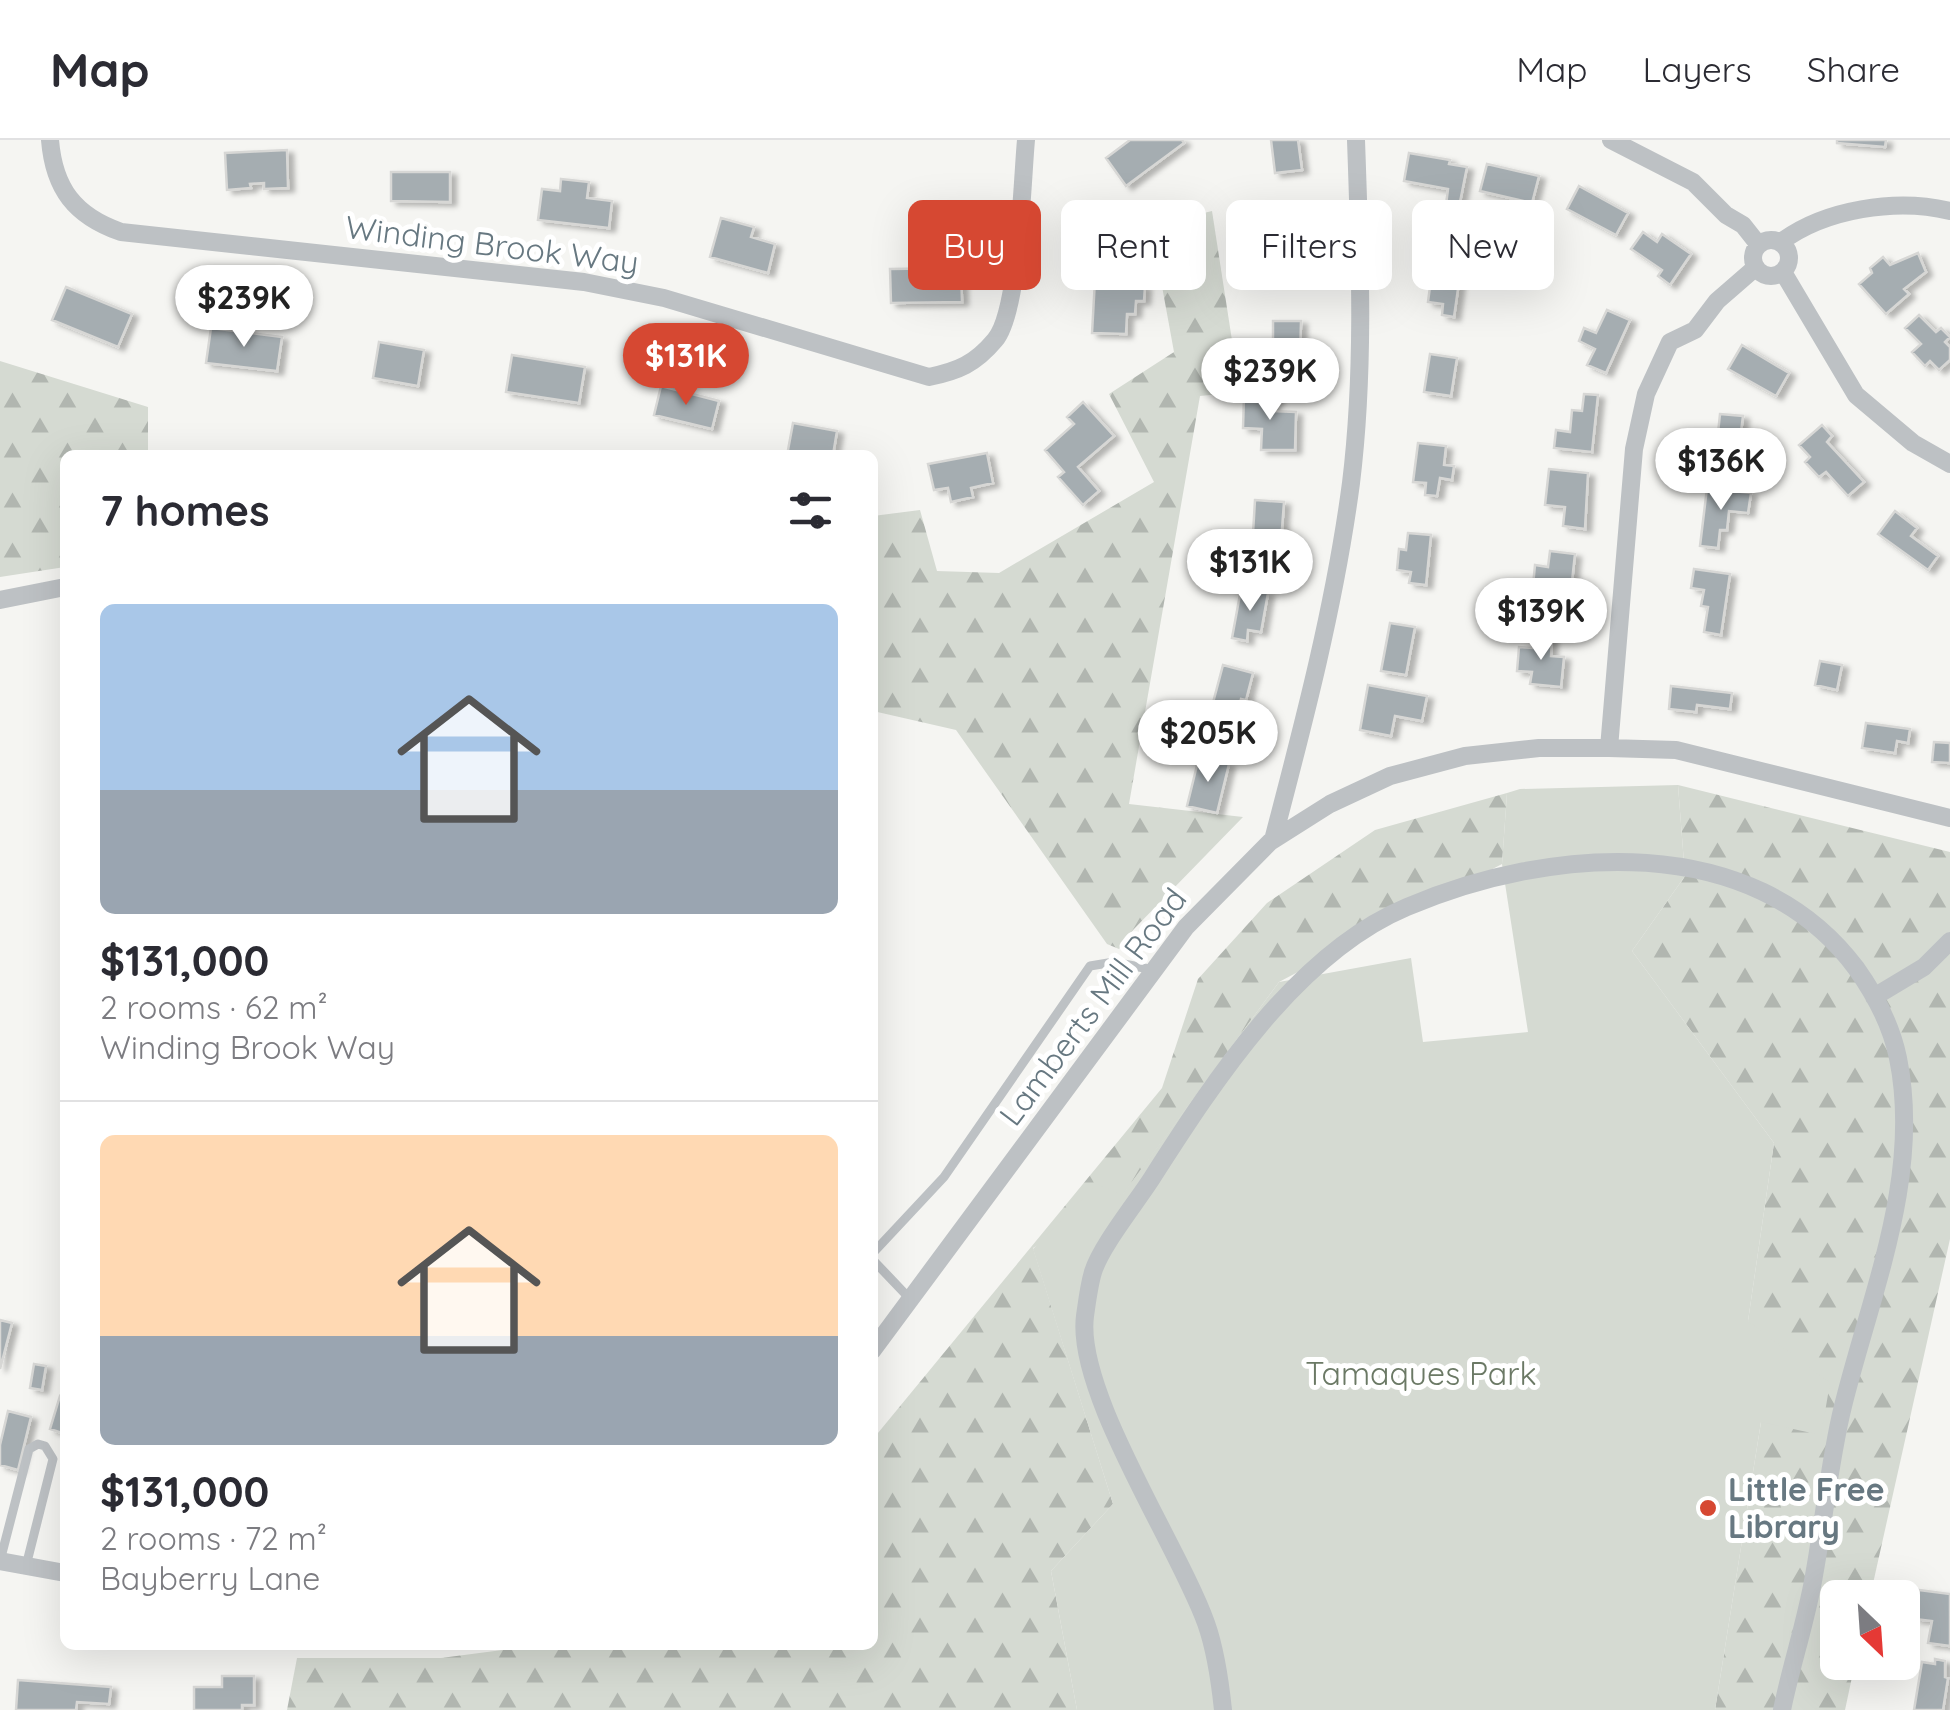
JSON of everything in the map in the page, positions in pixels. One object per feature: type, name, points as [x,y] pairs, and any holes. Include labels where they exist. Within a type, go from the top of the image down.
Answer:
[{"type":"street","name":"Winding Brook Way","points":[[50,140],[52,161],[63,190],[78,210],[95,223],[121,232],[584,282],[664,298],[929,377],[962,370],[996,339],[1004,325],[1012,290],[1026,140]]},
{"type":"street","points":[[1273,840],[1312,691],[1351,481],[1362,327],[1356,140]]},
{"type":"street","points":[[1611,140],[1694,182],[1726,215],[1743,225],[1758,244]]},
{"type":"street","points":[[1781,242],[1798,230],[1853,212],[1910,207],[1950,211]]},
{"type":"street","points":[[1770,239],[1781,242],[1789,257],[1782,272],[1771,276],[1755,268],[1752,258],[1758,244],[1770,239]]},
{"type":"street","points":[[1608,748],[1634,449],[1646,394],[1670,342],[1695,330],[1717,301],[1755,268]]},
{"type":"street","points":[[1782,272],[1856,395],[1912,443],[1950,464]]},
{"type":"street","points":[[0,600],[60,589]]},
{"type":"street","name":"Lamberts Mill Road","points":[[878,1343],[1186,927],[1273,840],[1330,804],[1390,776],[1465,756],[1539,748],[1608,748],[1676,750],[1950,818]]},
{"type":"street","points":[[1224,1710],[1206,1624],[1104,1406],[1087,1358],[1084,1324],[1094,1269],[1260,1022],[1308,975],[1357,936],[1404,908],[1545,866],[1612,860],[1693,867],[1755,889],[1796,910],[1833,938],[1874,997],[1890,1024],[1900,1064],[1900,1181],[1887,1252],[1844,1404],[1804,1630],[1782,1710]]},
{"type":"street","points":[[1874,997],[1924,966],[1950,941]]},
{"type":"street","points":[[0,1561],[60,1572]]},
{"type":"lane","points":[[878,1250],[944,1178],[1090,966],[1114,962],[1154,970]]},
{"type":"lane","points":[[878,1263],[910,1300]]},
{"type":"lane","points":[[0,1561],[29,1449],[38,1444],[46,1446],[53,1458],[26,1566]]},
{"type":"green space","points":[[1212,211],[1240,392],[1200,396],[1129,804],[1243,817],[1119,949],[1107,944],[956,730],[878,712],[878,515],[920,510],[937,571],[999,573],[1154,482],[1109,394],[1174,352],[1163,290],[1206,290],[1206,212]]},
{"type":"green space","points":[[0,361],[148,407],[148,450],[60,450],[60,568],[0,577]]},
{"type":"green space","points":[[1678,785],[1950,852],[1950,1239],[1874,1580],[1820,1580],[1820,1680],[1851,1680],[1845,1710],[1715,1710],[1761,1422],[1748,1321],[1774,1143],[1632,951],[1685,876]]},
{"type":"green space","name":"Tamaques Park","points":[[1678,785],[1685,876],[1632,951],[1774,1143],[1748,1321],[1830,1383],[1821,1435],[1761,1422],[1715,1710],[1077,1710],[1051,1571],[1113,1504],[1033,1249],[1097,1184],[1122,1195],[1279,982],[1411,958],[1423,1042],[1528,1032],[1502,864],[1507,793],[1520,789]]},
{"type":"green space","points":[[1507,793],[1502,864],[1279,982],[1122,1196],[1033,1248],[1113,1504],[1051,1571],[1077,1710],[287,1710],[297,1658],[441,1658],[502,1650],[878,1650],[878,1433],[1162,1088],[1198,979],[1267,903],[1375,830]]},
{"type":"building","points":[[1130,140],[1184,143],[1126,186],[1106,158]]},
{"type":"building","points":[[1271,140],[1298,140],[1302,170],[1275,173]]},
{"type":"building","points":[[1837,140],[1886,140],[1885,147]]},
{"type":"building","points":[[287,150],[288,188],[264,189],[264,183],[227,190],[225,153]]},
{"type":"building","points":[[1409,153],[1467,167],[1460,200],[1447,200],[1448,189],[1404,181]]},
{"type":"building","points":[[1487,164],[1539,176],[1533,200],[1480,191]]},
{"type":"building","points":[[391,172],[450,172],[450,202],[391,201]]},
{"type":"building","points":[[561,179],[589,182],[587,198],[612,201],[609,228],[538,220],[542,189],[560,191]]},
{"type":"building","points":[[1579,186],[1628,213],[1616,235],[1567,209]]},
{"type":"building","points":[[721,218],[754,227],[751,237],[775,244],[768,273],[710,257]]},
{"type":"building","points":[[1643,232],[1657,242],[1662,234],[1691,254],[1670,285],[1658,276],[1662,270],[1631,249]]},
{"type":"building","points":[[1918,253],[1926,272],[1904,289],[1909,294],[1886,314],[1859,284],[1883,257],[1890,265]]},
{"type":"building","points":[[890,269],[908,269],[908,290],[962,290],[962,302],[891,303]]},
{"type":"building","points":[[66,287],[132,314],[118,347],[52,320]]},
{"type":"building","points":[[1094,290],[1145,290],[1144,301],[1136,301],[1135,314],[1127,314],[1126,334],[1092,333]]},
{"type":"building","points":[[1430,290],[1458,290],[1454,317],[1442,315],[1443,304],[1428,302]]},
{"type":"building","points":[[1607,310],[1630,320],[1606,373],[1587,365],[1595,349],[1579,341],[1584,328],[1596,333]]},
{"type":"building","points":[[1919,315],[1936,332],[1941,328],[1950,337],[1945,342],[1950,347],[1950,360],[1939,370],[1930,361],[1925,366],[1912,352],[1921,344],[1905,328]]},
{"type":"building","points":[[1273,321],[1301,321],[1300,360],[1288,360],[1288,371],[1274,371],[1274,361],[1259,360],[1259,347],[1273,347]]},
{"type":"building","points":[[211,328],[282,337],[277,371],[206,363]]},
{"type":"building","points":[[379,342],[424,350],[418,386],[373,378]]},
{"type":"building","points":[[1742,345],[1789,373],[1776,396],[1728,369]]},
{"type":"building","points":[[1430,354],[1457,358],[1451,396],[1424,392]]},
{"type":"building","points":[[512,355],[585,367],[579,403],[506,392]]},
{"type":"building","points":[[661,386],[719,401],[712,429],[654,415]]},
{"type":"building","points":[[1584,394],[1598,395],[1592,452],[1554,448],[1556,430],[1570,432],[1572,410],[1582,411]]},
{"type":"building","points":[[1244,396],[1277,397],[1277,401],[1272,401],[1272,411],[1296,412],[1295,450],[1261,450],[1262,429],[1243,428]]},
{"type":"building","points":[[1083,402],[1114,436],[1078,467],[1099,491],[1083,505],[1058,477],[1064,472],[1045,450],[1074,424],[1067,417]]},
{"type":"building","points":[[1720,414],[1743,416],[1741,432],[1751,433],[1750,446],[1740,445],[1737,472],[1714,470]]},
{"type":"building","points":[[793,423],[837,431],[834,450],[788,450]]},
{"type":"building","points":[[1822,425],[1832,436],[1827,442],[1864,482],[1848,496],[1826,472],[1819,477],[1805,462],[1810,457],[1799,445]]},
{"type":"building","points":[[1418,443],[1446,446],[1444,465],[1454,466],[1452,480],[1440,478],[1437,496],[1425,495],[1426,483],[1413,482]]},
{"type":"building","points":[[987,453],[993,483],[971,488],[973,497],[951,502],[948,488],[934,490],[928,464]]},
{"type":"building","points":[[1549,469],[1588,473],[1585,529],[1563,526],[1565,507],[1545,505]]},
{"type":"building","points":[[1707,488],[1751,493],[1748,513],[1729,511],[1727,530],[1720,530],[1718,548],[1700,546]]},
{"type":"building","points":[[1255,500],[1284,502],[1281,542],[1267,541],[1266,551],[1252,550]]},
{"type":"building","points":[[1895,511],[1917,528],[1911,536],[1938,556],[1928,570],[1878,534]]},
{"type":"building","points":[[1408,533],[1431,535],[1426,585],[1409,583],[1411,572],[1397,570],[1399,549],[1406,550]]},
{"type":"building","points":[[1550,551],[1575,554],[1569,609],[1546,606],[1548,588],[1533,586],[1535,565],[1548,567]]},
{"type":"building","points":[[1694,569],[1730,574],[1721,635],[1704,632],[1708,607],[1701,606],[1704,590],[1691,588]]},
{"type":"building","points":[[1241,589],[1268,593],[1261,632],[1248,630],[1247,641],[1232,638]]},
{"type":"building","points":[[1390,623],[1415,627],[1406,675],[1381,671]]},
{"type":"building","points":[[1534,635],[1552,637],[1551,656],[1564,657],[1561,687],[1530,684],[1532,672],[1517,671],[1519,647],[1532,648]]},
{"type":"building","points":[[1820,661],[1842,665],[1837,690],[1815,685]]},
{"type":"building","points":[[1223,665],[1253,673],[1233,727],[1218,723],[1220,716],[1210,714]]},
{"type":"building","points":[[1368,685],[1427,696],[1422,721],[1395,716],[1391,736],[1360,730]]},
{"type":"building","points":[[1671,686],[1732,693],[1730,709],[1697,705],[1696,712],[1669,709]]},
{"type":"building","points":[[1866,723],[1910,729],[1908,743],[1897,741],[1895,753],[1862,748]]},
{"type":"building","points":[[1934,742],[1950,743],[1950,763],[1932,762]]},
{"type":"building","points":[[1199,757],[1229,764],[1217,813],[1187,806]]},
{"type":"building","points":[[0,1320],[12,1323],[0,1369]]},
{"type":"building","points":[[34,1364],[46,1366],[42,1390],[30,1388]]},
{"type":"building","points":[[60,1396],[60,1432],[50,1429]]},
{"type":"building","points":[[8,1411],[31,1417],[18,1470],[0,1465]]},
{"type":"building","points":[[1920,1590],[1950,1594],[1950,1646],[1928,1643],[1932,1621],[1920,1620]]},
{"type":"building","points":[[1935,1659],[1945,1661],[1948,1678],[1943,1710],[1914,1710],[1922,1662],[1935,1664]]},
{"type":"building","points":[[222,1676],[254,1676],[254,1705],[242,1705],[242,1710],[194,1710],[194,1687],[222,1687]]},
{"type":"building","points":[[18,1680],[111,1687],[109,1704],[77,1702],[76,1710],[16,1710]]},
{"type":"place","name":"Little Free Library","points":[[1708,1508]]}]
